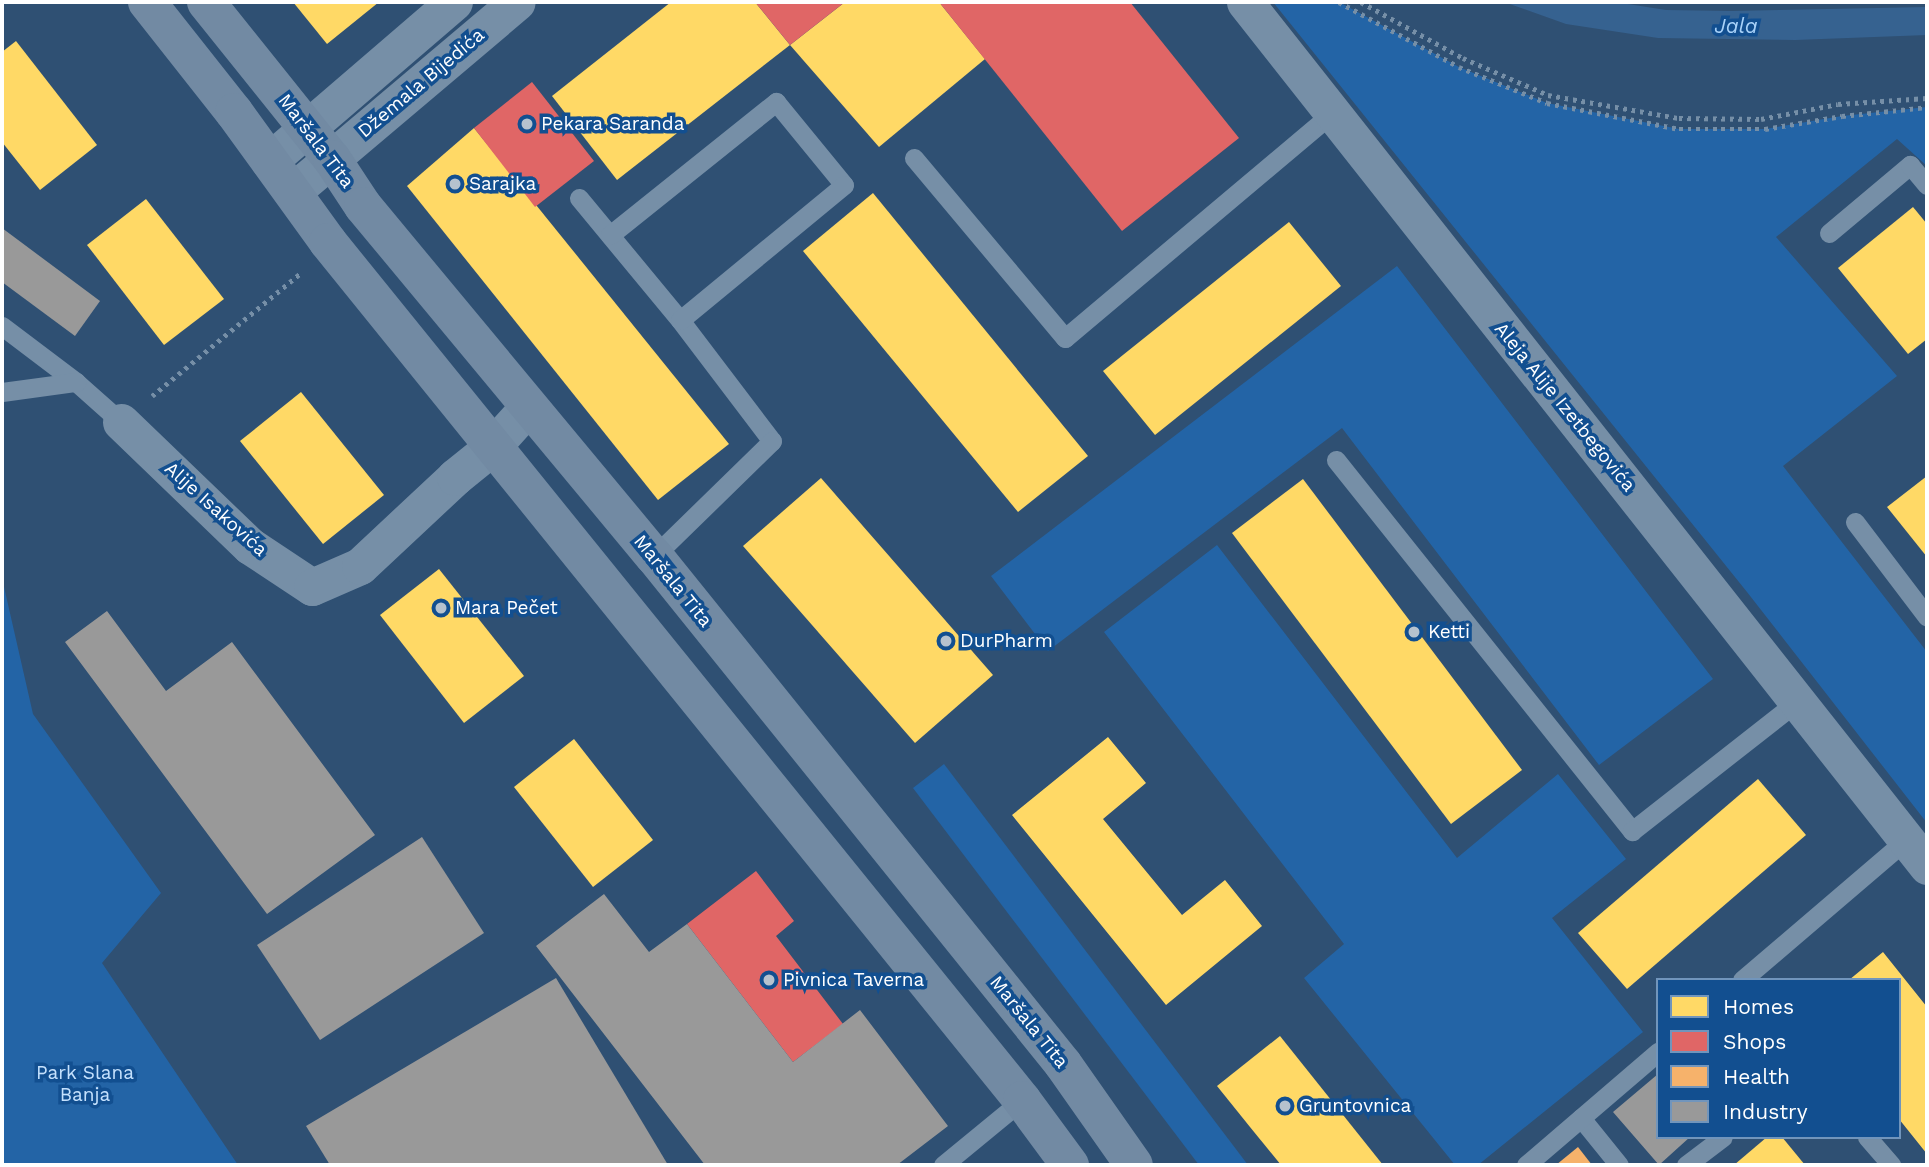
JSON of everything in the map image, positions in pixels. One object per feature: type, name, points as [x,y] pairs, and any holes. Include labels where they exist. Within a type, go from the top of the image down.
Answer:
[{"type":"main road","points":[[147,2],[270,161],[327,242],[492,447],[615,593],[1023,1100],[1070,1165]]},
{"type":"main road","name":"Maršala Tita","points":[[206,2],[332,159],[363,206],[654,556],[1063,1065],[1135,1165]]},
{"type":"main road","points":[[1023,1100],[1063,1065]]},
{"type":"street","name":"Džemala Bijedića","points":[[270,161],[454,2]]},
{"type":"street","name":"Džemala Bijedića","points":[[292,192],[517,2]]},
{"type":"street","name":"Aleja Alije Izetbegovića","points":[[1245,2],[1917,852]]},
{"type":"street","name":"Alije Isakovića","points":[[121,422],[250,546],[312,587],[360,566],[455,477],[492,447],[528,407]]},
{"type":"lane","points":[[610,235],[776,102],[844,185],[680,320]]},
{"type":"lane","points":[[914,158],[1065,338],[1332,113]]},
{"type":"lane","points":[[1829,233],[1910,164],[1927,185]]},
{"type":"lane","points":[[579,198],[680,320],[772,441],[654,556]]},
{"type":"lane","name":"Alije Isakovića","points":[[2,326],[76,382],[121,422]]},
{"type":"lane","points":[[2,391],[76,382]]},
{"type":"lane","points":[[1336,460],[1632,831],[1799,700]]},
{"type":"lane","points":[[1855,522],[1927,617]]},
{"type":"lane","points":[[1745,978],[1917,852]]},
{"type":"lane","points":[[1526,1165],[1656,1054]]},
{"type":"lane","points":[[943,1165],[1023,1100]]},
{"type":"lane","points":[[1581,1118],[1619,1165]]},
{"type":"lane","points":[[1686,1165],[1720,1139]]},
{"type":"lane","points":[[1869,1139],[1891,1165]]},
{"type":"path","points":[[1339,2],[1459,67],[1547,103],[1679,129],[1765,129],[1842,116],[1927,107]]},
{"type":"path","points":[[1361,2],[1463,58],[1548,95],[1679,118],[1761,119],[1838,104],[1927,98]]},
{"type":"path","points":[[121,422],[297,277],[327,242]]},
{"type":"green space","points":[[1273,2],[1339,2],[1459,67],[1547,103],[1679,129],[1765,129],[1842,116],[1927,107],[1927,166],[1897,139],[1776,237],[1897,376],[1783,466],[1927,652],[1927,823],[1747,592]]},
{"type":"green space","points":[[1397,266],[1713,679],[1599,765],[1342,428],[1048,651],[991,576]]},
{"type":"green space","points":[[1217,545],[1457,858],[1558,774],[1626,859],[1552,918],[1643,1032],[1478,1165],[1455,1165],[1304,978],[1344,944],[1104,632]]},
{"type":"green space","name":"Park Slana Banja","points":[[2,578],[33,714],[161,893],[102,963],[238,1165],[2,1165]]},
{"type":"green space","points":[[944,764],[1248,1165],[1199,1165],[913,788]]},
{"type":"water","name":"Jala","points":[[1504,2],[1615,2],[1666,10],[1731,11],[1927,7],[1927,35],[1795,40],[1658,38],[1566,24]]},
{"type":"building: Homes","points":[[293,2],[379,2],[327,44]]},
{"type":"building: Homes","points":[[671,2],[755,2],[790,45],[617,180],[552,96]]},
{"type":"building: Homes","points":[[845,2],[939,2],[985,59],[879,147],[790,45]]},
{"type":"building: Homes","points":[[16,41],[97,145],[40,190],[2,142],[2,52]]},
{"type":"building: Homes","points":[[474,128],[729,444],[658,500],[407,186]]},
{"type":"building: Homes","points":[[873,193],[1088,456],[1018,512],[803,251]]},
{"type":"building: Homes","points":[[146,199],[224,299],[164,345],[87,245]]},
{"type":"building: Homes","points":[[1913,207],[1927,224],[1927,339],[1908,354],[1838,268]]},
{"type":"building: Homes","points":[[1289,222],[1341,286],[1155,435],[1103,371]]},
{"type":"building: Homes","points":[[301,392],[384,495],[323,544],[240,441]]},
{"type":"building: Homes","points":[[1927,476],[1927,557],[1887,507]]},
{"type":"building: Homes","points":[[821,478],[993,675],[915,743],[743,546]]},
{"type":"building: Homes","points":[[1303,479],[1522,770],[1451,824],[1232,533]]},
{"type":"building: Homes","points":[[439,569],[524,676],[464,723],[380,615]]},
{"type":"building: Homes","points":[[1108,737],[1146,783],[1103,819],[1182,915],[1225,880],[1262,926],[1166,1005],[1012,815]]},
{"type":"building: Homes","points":[[574,739],[653,840],[593,887],[514,787]]},
{"type":"building: Homes","points":[[1758,779],[1806,835],[1627,989],[1578,933]]},
{"type":"building: Homes","points":[[1883,952],[1927,1007],[1927,1154],[1901,1122],[1901,978],[1851,978]]},
{"type":"building: Homes","name":"Gruntovnica","points":[[1280,1036],[1383,1165],[1281,1165],[1217,1086]]},
{"type":"building: Homes","points":[[1765,1139],[1784,1139],[1805,1165],[1734,1165]]},
{"type":"building: Shops","points":[[755,2],[845,2],[790,45]]},
{"type":"building: Shops","points":[[939,2],[1130,2],[1239,138],[1122,231]]},
{"type":"building: Shops","points":[[532,82],[594,161],[535,207],[474,128]]},
{"type":"building: Shops","name":"Pivnica Taverna","points":[[756,871],[794,921],[776,936],[843,1024],[793,1062],[687,924]]},
{"type":"building: Health","points":[[1578,1147],[1592,1165],[1556,1165]]},
{"type":"building: Industry","points":[[2,228],[100,301],[75,336],[2,282]]},
{"type":"building: Industry","points":[[107,611],[166,691],[232,642],[375,835],[267,914],[65,642]]},
{"type":"building: Industry","points":[[422,837],[484,933],[320,1040],[257,945]]},
{"type":"building: Industry","points":[[604,894],[649,952],[687,924],[793,1062],[860,1010],[948,1126],[897,1165],[705,1165],[536,946]]},
{"type":"building: Industry","points":[[556,978],[668,1165],[330,1165],[306,1126]]},
{"type":"building: Industry","points":[[1656,1076],[1656,1139],[1688,1139],[1659,1165],[1613,1112]]},
{"type":"place","name":"Pekara Saranda","points":[[527,124]]},
{"type":"place","name":"Sarajka","points":[[455,184]]},
{"type":"place","name":"Mara Pečet","points":[[441,608]]},
{"type":"place","name":"Ketti","points":[[1414,632]]},
{"type":"place","name":"DurPharm","points":[[946,641]]},
{"type":"place","name":"Pivnica Taverna","points":[[769,980]]},
{"type":"place","name":"Gruntovnica","points":[[1285,1106]]}]
